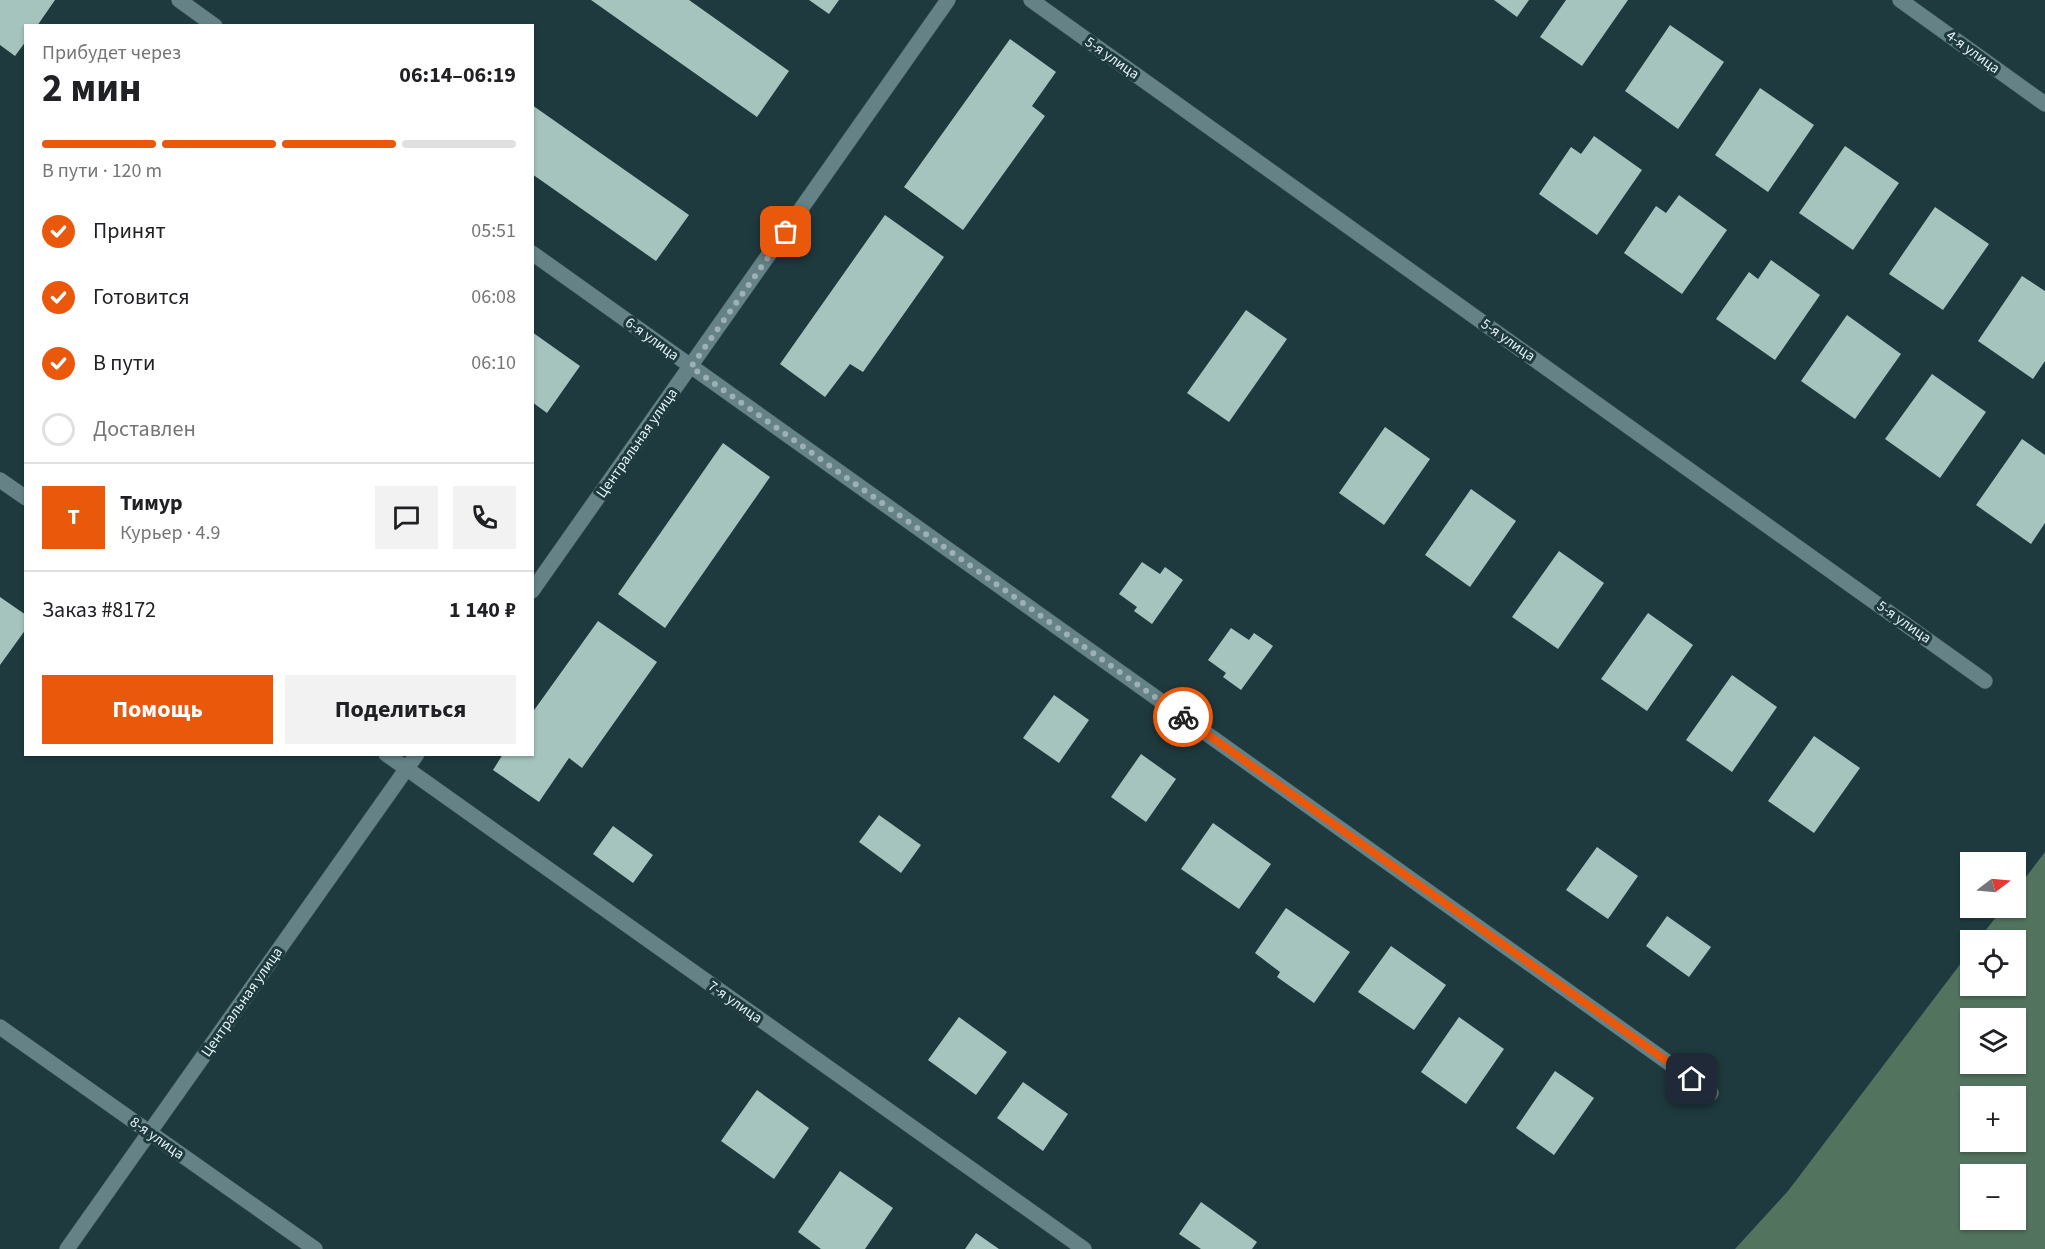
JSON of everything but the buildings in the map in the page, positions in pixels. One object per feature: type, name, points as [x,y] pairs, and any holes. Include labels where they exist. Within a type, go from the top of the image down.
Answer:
[{"type":"street","points":[[179,0],[212,24]]},
{"type":"street","name":"Центральная улица","points":[[534,588],[948,0]]},
{"type":"street","name":"5-я улица","points":[[1031,0],[1985,681]]},
{"type":"street","name":"4-я улица","points":[[1900,0],[2045,104]]},
{"type":"street","name":"6-я улица","points":[[534,254],[1711,1093]]},
{"type":"street","points":[[0,480],[24,497]]},
{"type":"street","name":"7-я улица","points":[[389,756],[1084,1249]]},
{"type":"street","name":"Центральная улица","points":[[67,1249],[416,756]]},
{"type":"street","name":"8-я улица","points":[[0,1027],[315,1249]]},
{"type":"green space","points":[[2045,852],[2045,1249],[1735,1249],[1788,1191],[1960,964],[1960,996],[2026,996],[2026,930],[1986,930],[1995,918],[2026,918],[2026,877]]},
{"type":"way so far","points":[[786,232],[691,367],[1183,717]]},
{"type":"route","points":[[1183,717],[1692,1079]]}]
